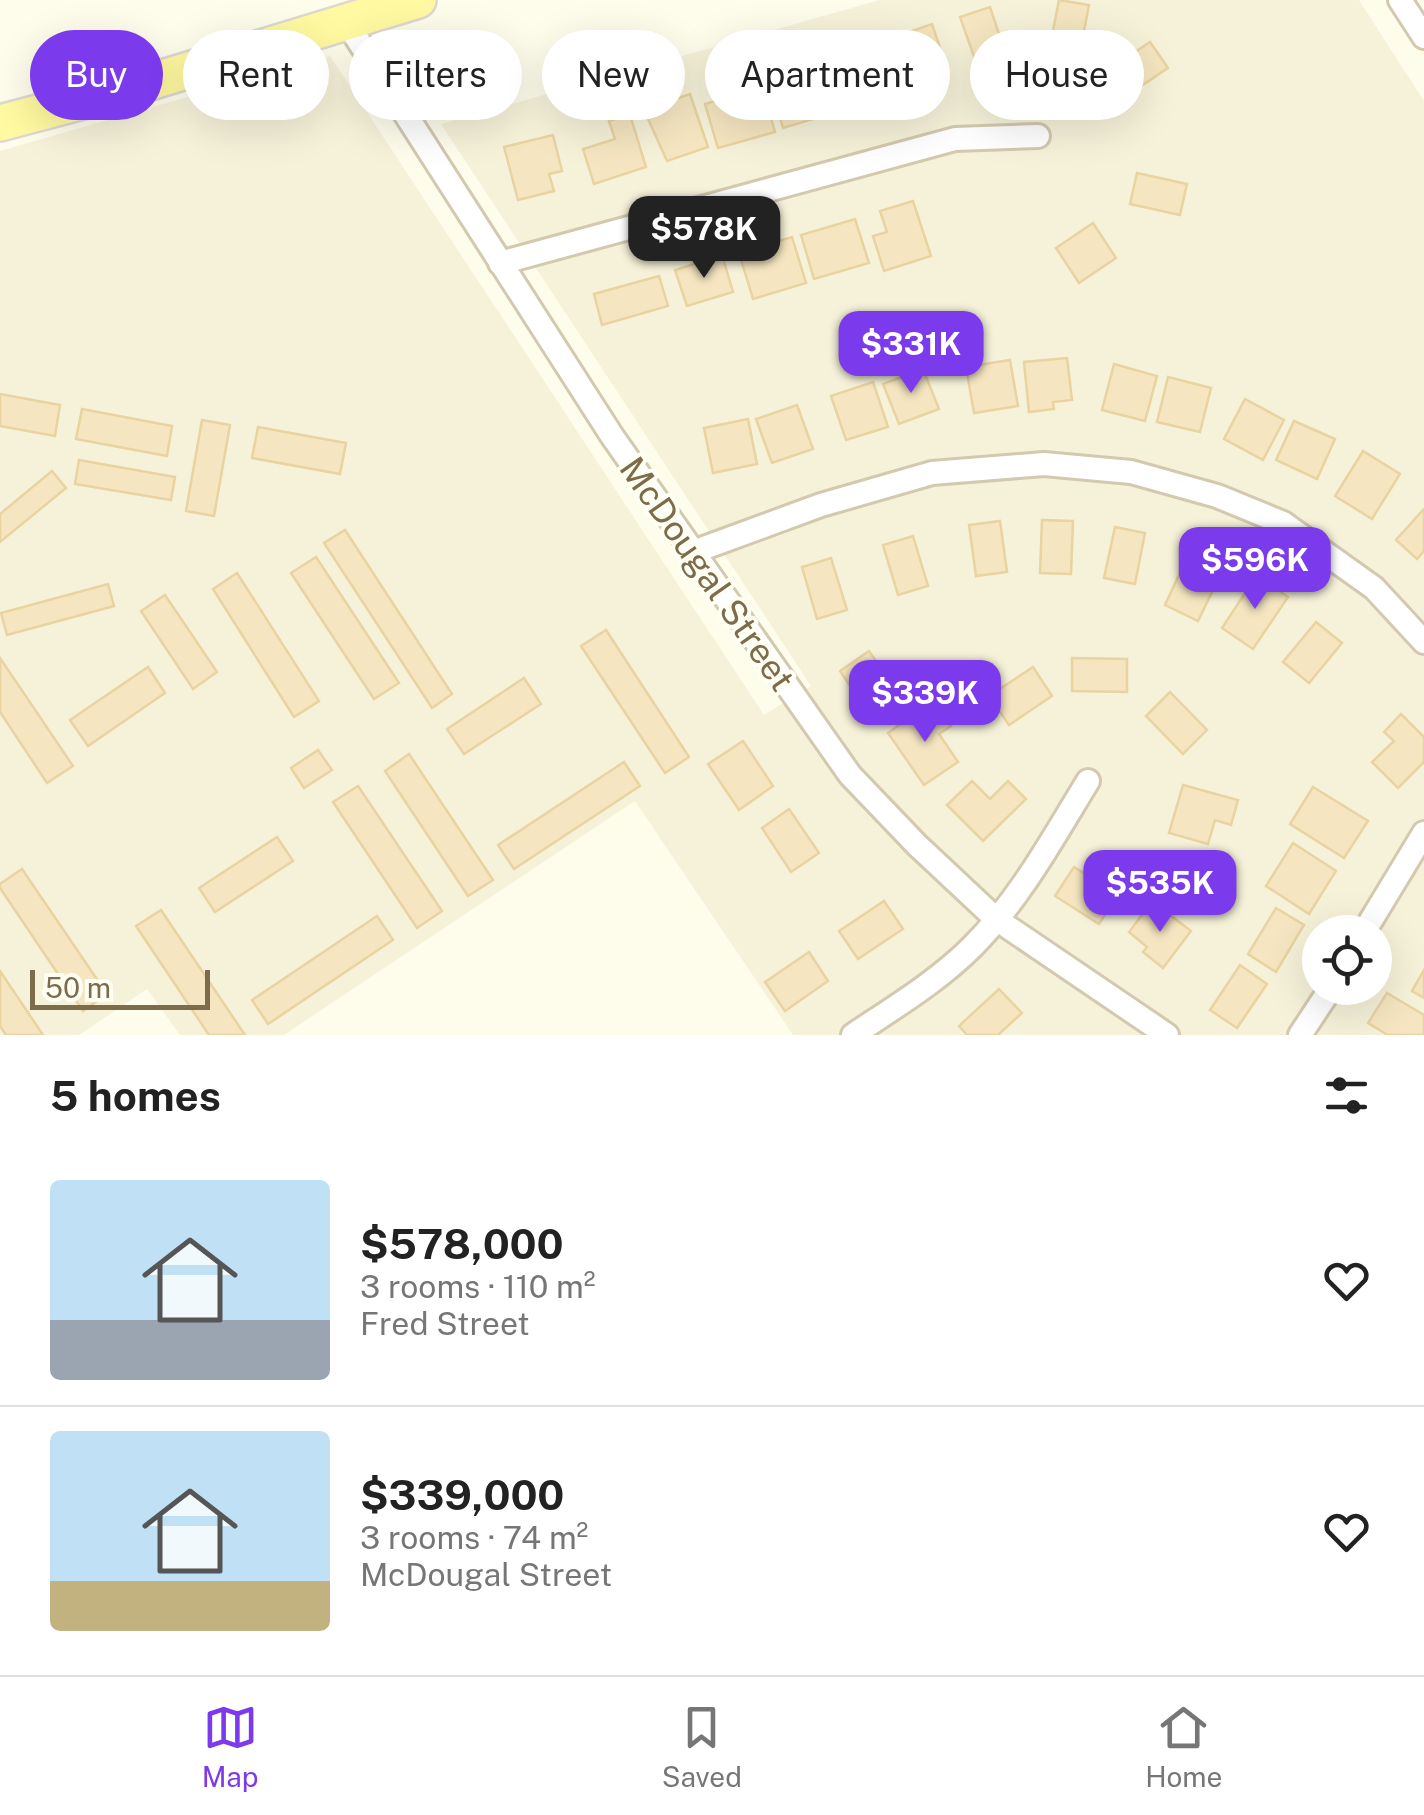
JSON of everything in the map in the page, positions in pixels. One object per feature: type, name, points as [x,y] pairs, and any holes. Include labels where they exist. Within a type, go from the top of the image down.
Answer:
[{"type":"main road","points":[[0,122],[117,92],[418,0]]},
{"type":"street","points":[[1400,0],[1424,37]]},
{"type":"street","name":"McDougal Street","points":[[347,23],[612,436],[850,776],[916,845],[996,919],[1166,1035]]},
{"type":"street","points":[[500,263],[954,138],[1038,136]]},
{"type":"street","points":[[693,552],[821,504],[932,472],[1044,464],[1131,472],[1216,496],[1283,523],[1374,588],[1424,642]]},
{"type":"street","points":[[852,1035],[924,988],[972,948],[1012,902],[1088,780]]},
{"type":"street","points":[[1374,915],[1424,834]]},
{"type":"street","points":[[1300,1035],[1320,1005]]},
{"type":"shaded area","points":[[880,0],[1359,0],[1424,101],[1424,1035],[793,1035],[635,801],[284,1035],[180,1035],[147,989],[79,1035],[0,1035],[0,151],[108,120],[163,120],[163,104],[183,98],[183,120],[329,120],[330,56],[349,85],[349,120],[372,120],[764,715],[811,686],[441,124],[455,120],[522,120],[522,101],[542,95],[542,120],[685,120],[685,55],[705,49],[705,120],[950,120],[950,30],[774,30]]},
{"type":"building","points":[[1059,0],[1089,5],[1084,30],[1053,30]]},
{"type":"building","points":[[990,7],[998,30],[970,30],[970,45],[960,17]]},
{"type":"building","points":[[1150,42],[1168,68],[1144,84],[1144,46]]},
{"type":"building","points":[[690,94],[708,147],[667,161],[649,120],[685,120],[685,96]]},
{"type":"building","points":[[632,120],[646,167],[594,184],[583,149],[615,139],[609,121]]},
{"type":"building","points":[[710,120],[772,120],[775,132],[718,148]]},
{"type":"building","points":[[781,120],[810,120],[783,128]]},
{"type":"building","points":[[553,135],[562,171],[549,174],[554,191],[518,200],[504,147]]},
{"type":"building","points":[[1137,173],[1187,184],[1180,215],[1130,204]]},
{"type":"building","points":[[913,201],[931,256],[884,271],[873,236],[887,232],[880,211]]},
{"type":"building","points":[[855,219],[869,263],[814,279],[801,235]]},
{"type":"building","points":[[1093,223],[1116,258],[1079,283],[1056,248]]},
{"type":"building","points":[[792,237],[806,283],[753,299],[739,253]]},
{"type":"building","points":[[722,255],[733,292],[687,306],[675,270]]},
{"type":"building","points":[[659,276],[668,306],[602,325],[594,294]]},
{"type":"building","points":[[1067,358],[1072,400],[1053,402],[1054,409],[1029,412],[1024,362]]},
{"type":"building","points":[[1010,360],[1018,406],[974,413],[966,367]]},
{"type":"building","points":[[1114,364],[1157,376],[1145,421],[1102,410]]},
{"type":"building","points":[[923,369],[939,409],[899,424],[883,384]]},
{"type":"building","points":[[1168,377],[1211,388],[1200,432],[1157,422]]},
{"type":"building","points":[[873,382],[888,427],[846,440],[831,396]]},
{"type":"building","points":[[0,394],[60,405],[55,436],[0,426]]},
{"type":"building","points":[[1245,399],[1284,420],[1263,460],[1224,439]]},
{"type":"building","points":[[797,405],[813,449],[772,463],[756,419]]},
{"type":"building","points":[[82,409],[172,426],[167,456],[76,439]]},
{"type":"building","points":[[748,419],[757,464],[713,473],[704,428]]},
{"type":"building","points":[[202,420],[230,425],[214,516],[186,511]]},
{"type":"building","points":[[1294,421],[1335,439],[1317,479],[1276,460]]},
{"type":"building","points":[[258,427],[346,443],[340,474],[252,458]]},
{"type":"building","points":[[1363,451],[1400,474],[1372,519],[1335,496]]},
{"type":"building","points":[[79,460],[175,477],[171,500],[75,484]]},
{"type":"building","points":[[52,471],[66,488],[0,542],[0,514]]},
{"type":"building","points":[[1424,509],[1424,551],[1417,559],[1396,540]]},
{"type":"building","points":[[1042,520],[1073,521],[1071,574],[1040,573]]},
{"type":"building","points":[[1000,521],[1007,572],[976,576],[969,525]]},
{"type":"building","points":[[1115,527],[1145,533],[1135,584],[1104,578]]},
{"type":"building","points":[[345,530],[452,694],[432,708],[324,543]]},
{"type":"building","points":[[913,536],[928,586],[898,595],[883,545]]},
{"type":"building","points":[[1192,547],[1226,563],[1198,621],[1165,605]]},
{"type":"building","points":[[316,557],[399,683],[374,699],[291,573]]},
{"type":"building","points":[[831,558],[847,610],[817,619],[802,567]]},
{"type":"building","points":[[237,573],[319,701],[294,717],[213,589]]},
{"type":"building","points":[[1257,575],[1288,597],[1253,649],[1222,628]]},
{"type":"building","points":[[108,584],[114,606],[7,635],[1,613]]},
{"type":"building","points":[[165,595],[217,672],[193,689],[141,611]]},
{"type":"building","points":[[1316,622],[1342,643],[1309,683],[1283,662]]},
{"type":"building","points":[[606,630],[689,757],[665,773],[581,646]]},
{"type":"building","points":[[869,651],[899,695],[870,715],[840,671]]},
{"type":"building","points":[[0,658],[73,766],[47,783],[0,712]]},
{"type":"building","points":[[1072,658],[1127,659],[1127,692],[1072,691]]},
{"type":"building","points":[[148,667],[165,693],[88,746],[70,720]]},
{"type":"building","points":[[1033,667],[1052,696],[1009,725],[989,696]]},
{"type":"building","points":[[524,678],[541,704],[464,754],[447,729]]},
{"type":"building","points":[[1170,692],[1207,730],[1183,754],[1146,716]]},
{"type":"building","points":[[939,709],[951,726],[939,734],[958,762],[924,785],[888,733],[920,710],[926,718]]},
{"type":"building","points":[[1401,714],[1424,737],[1424,762],[1398,788],[1372,762],[1394,741],[1384,732]]},
{"type":"building","points":[[743,741],[773,786],[739,810],[708,764]]},
{"type":"building","points":[[318,750],[332,770],[304,788],[291,768]]},
{"type":"building","points":[[409,754],[493,880],[468,896],[385,771]]},
{"type":"building","points":[[624,762],[640,786],[514,869],[498,845]]},
{"type":"building","points":[[972,781],[990,799],[1008,781],[1026,799],[983,841],[947,805]]},
{"type":"building","points":[[1183,785],[1238,800],[1231,825],[1215,820],[1208,844],[1169,833]]},
{"type":"building","points":[[358,786],[442,911],[417,928],[333,802]]},
{"type":"building","points":[[1313,787],[1368,821],[1344,858],[1290,824]]},
{"type":"building","points":[[789,809],[819,853],[791,872],[762,828]]},
{"type":"building","points":[[277,837],[293,861],[215,912],[199,888]]},
{"type":"building","points":[[1293,843],[1336,871],[1309,914],[1266,886]]},
{"type":"building","points":[[1074,867],[1118,895],[1099,924],[1055,896]]},
{"type":"building","points":[[22,869],[107,994],[83,1011],[0,888],[0,884]]},
{"type":"building","points":[[884,901],[903,929],[858,959],[839,931]]},
{"type":"building","points":[[1148,907],[1158,914],[1162,909],[1191,931],[1163,968],[1143,952],[1147,947],[1129,932]]},
{"type":"building","points":[[1276,908],[1302,924],[1276,972],[1248,954]]},
{"type":"building","points":[[161,910],[245,1035],[209,1035],[136,926]]},
{"type":"building","points":[[377,916],[393,940],[268,1024],[252,1000]]},
{"type":"building","points":[[809,952],[828,981],[785,1011],[765,982]]},
{"type":"building","points":[[1240,965],[1267,984],[1237,1028],[1210,1010]]},
{"type":"building","points":[[1424,970],[1424,998],[1412,991]]},
{"type":"building","points":[[0,971],[43,1035],[6,1035],[0,1026]]},
{"type":"building","points":[[999,989],[1022,1013],[998,1035],[967,1035],[959,1026]]},
{"type":"building","points":[[1392,996],[1424,1015],[1424,1035],[1388,1035],[1368,1023],[1379,1005],[1392,1005]]}]
